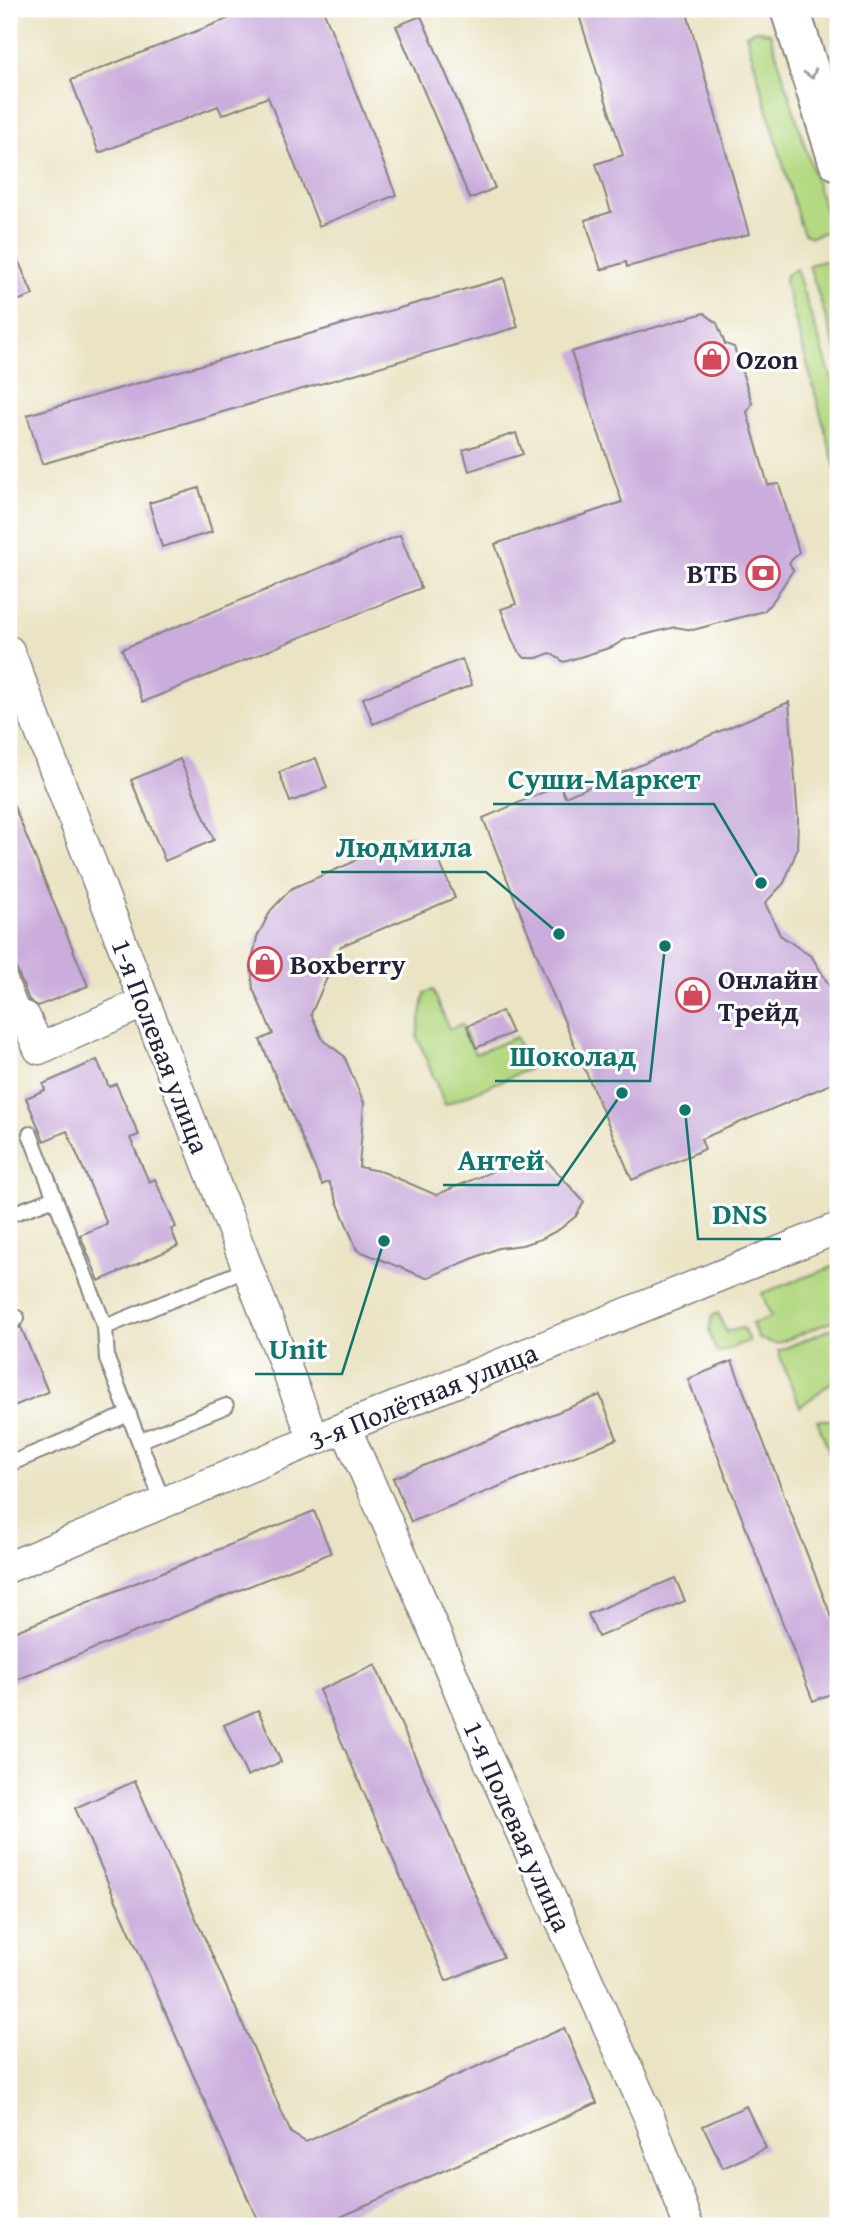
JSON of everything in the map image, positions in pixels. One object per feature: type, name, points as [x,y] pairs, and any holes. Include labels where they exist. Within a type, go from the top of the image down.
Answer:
[{"type":"highway","points":[[790,9],[838,161]]},
{"type":"street","name":"1-я Полевая улица","points":[[9,651],[314,1440]]},
{"type":"street","points":[[17,1014],[39,1049],[145,1002]]},
{"type":"street","name":"3-я Полётная улица","points":[[9,1567],[345,1427],[838,1228]]},
{"type":"street","name":"1-я Полевая улица","points":[[345,1427],[496,1777],[650,2119],[689,2226]]},
{"type":"lane","points":[[9,976],[17,1014]]},
{"type":"lane","points":[[30,1134],[105,1326],[107,1359],[163,1502]]},
{"type":"lane","points":[[9,1215],[55,1198]]},
{"type":"lane","points":[[105,1326],[248,1269]]},
{"type":"lane","points":[[139,1441],[226,1406]]},
{"type":"lane","points":[[9,1464],[129,1414]]},
{"type":"green space","points":[[756,30],[770,33],[831,230],[811,237],[804,234],[800,224],[746,34]]},
{"type":"green space","points":[[823,261],[838,264],[838,355],[809,265]]},
{"type":"green space","points":[[796,269],[838,398],[838,478],[785,282],[786,275]]},
{"type":"green space","points":[[433,990],[449,1029],[462,1024],[475,1054],[516,1037],[529,1069],[445,1105],[417,1037],[425,993]]},
{"type":"green space","points":[[838,1265],[838,1319],[776,1344],[759,1339],[752,1324],[771,1317],[762,1293]]},
{"type":"green space","points":[[718,1313],[726,1332],[743,1328],[749,1341],[717,1353],[709,1332],[712,1316]]},
{"type":"green space","points":[[838,1326],[838,1377],[800,1407],[778,1351]]},
{"type":"green space","points":[[817,1420],[838,1420],[838,1474]]},
{"type":"building","points":[[253,9],[323,9],[396,195],[319,226],[268,97],[222,115],[218,106],[99,153],[71,80]]},
{"type":"building","points":[[577,9],[686,9],[749,234],[627,267],[626,262],[601,270],[585,220],[611,212],[596,164],[623,155]]},
{"type":"building","points":[[421,16],[495,188],[470,199],[396,26]]},
{"type":"building","points":[[9,239],[33,295],[9,304]]},
{"type":"building","points":[[504,278],[518,327],[42,464],[27,415]]},
{"type":"building","points":[[704,313],[717,323],[725,344],[734,347],[752,403],[747,412],[768,485],[779,484],[799,552],[789,563],[793,570],[764,611],[693,630],[675,627],[624,640],[612,647],[564,662],[550,653],[537,658],[525,658],[517,650],[501,609],[516,604],[495,544],[622,502],[571,352]]},
{"type":"building","points":[[516,433],[523,454],[469,471],[463,450]]},
{"type":"building","points":[[199,488],[212,532],[162,547],[149,503]]},
{"type":"building","points":[[400,535],[421,588],[143,702],[122,649]]},
{"type":"building","points":[[462,659],[472,685],[373,724],[363,698]]},
{"type":"building","points":[[789,702],[798,818],[797,850],[784,883],[765,903],[780,935],[812,957],[838,1000],[838,1081],[701,1139],[705,1149],[632,1180],[551,990],[483,818],[560,785],[565,797]]},
{"type":"building","points":[[316,758],[327,788],[290,802],[279,772]]},
{"type":"building","points":[[180,759],[214,840],[165,861],[131,780]]},
{"type":"building","points":[[9,794],[88,986],[38,1006],[29,1000],[9,950]]},
{"type":"building","points":[[417,841],[441,865],[455,898],[341,946],[311,1014],[323,1040],[344,1056],[364,1103],[359,1167],[383,1172],[436,1195],[539,1152],[584,1202],[576,1216],[541,1239],[498,1248],[426,1278],[357,1250],[329,1182],[322,1185],[260,1040],[273,1034],[253,989],[251,966],[257,937],[271,910],[292,888],[349,864],[372,850],[401,842]]},
{"type":"building","points":[[502,1011],[512,1033],[476,1048],[467,1026]]},
{"type":"building","points":[[97,1060],[109,1087],[116,1084],[139,1135],[130,1138],[149,1182],[155,1179],[176,1227],[171,1229],[178,1246],[99,1281],[80,1235],[107,1224],[67,1131],[44,1141],[26,1098],[45,1090],[43,1084]]},
{"type":"building","points":[[21,1327],[48,1392],[9,1408],[9,1332]]},
{"type":"building","points":[[732,1361],[838,1634],[838,1691],[813,1701],[688,1379]]},
{"type":"building","points":[[600,1395],[617,1439],[411,1522],[393,1478]]},
{"type":"building","points":[[314,1511],[331,1553],[9,1683],[9,1634]]},
{"type":"building","points":[[675,1578],[685,1601],[598,1637],[588,1614]]},
{"type":"building","points":[[375,1665],[503,1957],[446,1981],[319,1690]]},
{"type":"building","points":[[258,1710],[281,1762],[247,1776],[224,1725]]},
{"type":"building","points":[[135,1781],[291,2133],[306,2142],[564,2028],[597,2103],[318,2226],[260,2226],[75,1808]]},
{"type":"building","points":[[746,2106],[766,2148],[723,2168],[703,2126]]},
{"type":"place","name":"Ozon","points":[[712,359]]},
{"type":"place","name":"ВТБ","points":[[763,573]]},
{"type":"place","name":"Суши-Маркет","points":[[761,883]]},
{"type":"place","name":"Людмила","points":[[559,934]]},
{"type":"place","name":"Шоколад","points":[[665,946]]},
{"type":"place","name":"Boxberry","points":[[265,964]]},
{"type":"place","name":"Онлайн Трейд","points":[[693,995]]},
{"type":"place","name":"Антей","points":[[622,1093]]},
{"type":"place","name":"DNS","points":[[685,1110]]},
{"type":"place","name":"Unit","points":[[384,1241]]}]
